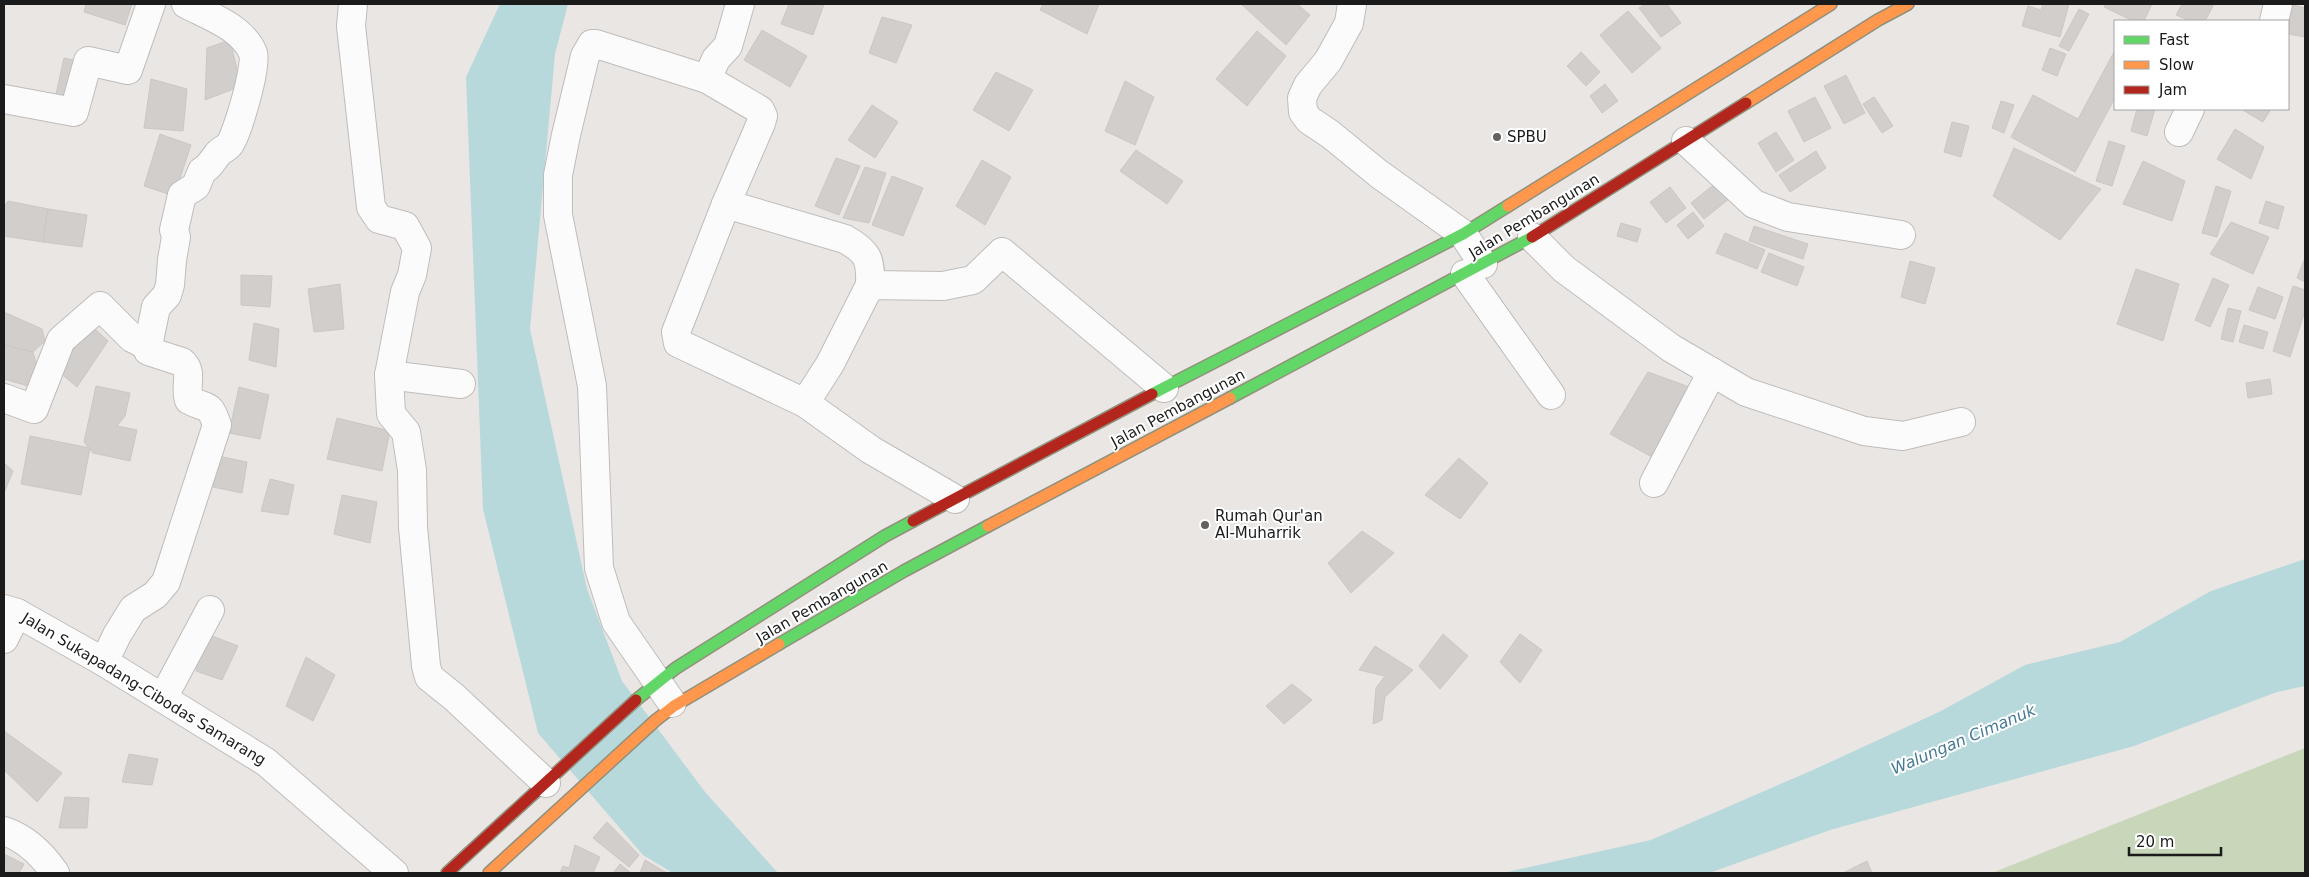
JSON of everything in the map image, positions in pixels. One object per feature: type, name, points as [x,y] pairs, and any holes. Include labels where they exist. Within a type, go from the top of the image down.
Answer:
[{"type":"main road","name":"Jalan Pembangunan","points":[[447,873],[647,691],[694,656],[885,536],[1164,388],[1463,234],[1831,4]]},
{"type":"main road","name":"Jalan Pembangunan","points":[[489,873],[665,713],[904,570],[1532,237],[1686,141],[1891,7]]},
{"type":"street","points":[[4,99],[74,112],[88,61],[128,70],[150,4]]},
{"type":"street","points":[[104,662],[116,635],[133,609],[155,595],[166,582],[217,426],[212,412],[205,405],[189,400],[186,393],[189,371],[187,366],[182,362],[148,351],[148,346],[156,307],[167,295],[170,285],[176,237],[174,230],[182,195],[196,186],[202,171],[211,166],[218,154],[230,144],[250,86],[254,55],[246,41],[232,28],[186,4]]},
{"type":"street","points":[[353,4],[351,26],[371,207],[379,218],[406,226],[417,248],[412,275],[405,292],[389,374],[391,414],[406,432],[412,470],[413,527],[426,666],[429,677],[553,777]]},
{"type":"street","points":[[707,79],[716,59],[728,46],[740,4]]},
{"type":"street","points":[[1352,4],[1349,23],[1328,61],[1308,85],[1302,98],[1303,112],[1309,120],[1330,134],[1379,174],[1463,234],[1474,269],[1552,396]]},
{"type":"street","points":[[2274,20],[2278,4]]},
{"type":"street","points":[[665,713],[647,691],[616,622],[599,568],[592,386],[558,215],[558,175],[585,56],[592,44],[707,79],[760,110],[763,116],[678,326],[676,332],[678,343],[805,403],[871,450],[955,499]]},
{"type":"street","points":[[1686,141],[1754,204],[1788,217],[1901,235]]},
{"type":"street","points":[[726,204],[845,239],[861,248],[871,263],[870,285],[830,364],[805,403]]},
{"type":"street","points":[[1532,237],[1564,269],[1671,348],[1746,392],[1864,431],[1903,436],[1961,422]]},
{"type":"street","points":[[870,285],[942,286],[973,280],[1002,252],[1164,388]]},
{"type":"street","points":[[4,398],[34,409],[61,340],[100,306],[132,338],[148,346]]},
{"type":"street","points":[[1654,483],[1712,372]]},
{"type":"street","points":[[389,374],[461,384]]},
{"type":"street","points":[[163,698],[210,610]]},
{"type":"street","points":[[4,639],[11,611]]},
{"type":"street","name":"Jalan Sukapadang-Cibodas Samarang","points":[[11,611],[104,662],[266,762],[394,873]]},
{"type":"street","points":[[4,831],[21,837],[49,864],[55,873]]},
{"type":"green space","points":[[2305,748],[2305,873],[1992,873]]},
{"type":"water","points":[[500,4],[568,4],[555,54],[530,329],[587,589],[622,681],[705,792],[778,873],[673,873],[643,855],[538,733],[483,509],[466,77]]},
{"type":"water","name":"Walungan Cimanuk","points":[[2305,559],[2305,686],[2277,692],[2134,746],[1830,830],[1709,873],[1503,873],[1651,840],[1813,770],[1939,712],[2025,665],[2120,642],[2211,591]]},
{"type":"building","points":[[86,4],[132,4],[125,25],[84,12]]},
{"type":"building","points":[[789,4],[824,4],[813,35],[781,24]]},
{"type":"building","points":[[1043,4],[1099,4],[1087,34],[1040,10]]},
{"type":"building","points":[[1241,4],[1297,4],[1310,15],[1286,45]]},
{"type":"building","points":[[1645,4],[1667,4],[1681,23],[1661,37],[1639,8]]},
{"type":"building","points":[[2043,4],[2069,4],[2060,37],[2022,26],[2028,6],[2041,10]]},
{"type":"building","points":[[2106,4],[2152,4],[2144,20],[2131,20],[2104,7]]},
{"type":"building","points":[[2182,4],[2214,4],[2206,20],[2188,20],[2176,15]]},
{"type":"building","points":[[2289,4],[2305,8],[2305,37],[2289,34]]},
{"type":"building","points":[[2079,9],[2089,14],[2069,51],[2059,46]]},
{"type":"building","points":[[1628,11],[1661,48],[1632,73],[1600,35]]},
{"type":"building","points":[[882,17],[912,25],[896,63],[869,53]]},
{"type":"building","points":[[762,30],[807,56],[790,87],[744,60]]},
{"type":"building","points":[[1257,31],[1286,56],[1247,106],[1216,79]]},
{"type":"building","points":[[230,40],[241,86],[205,100],[207,48]]},
{"type":"building","points":[[2050,48],[2066,54],[2057,76],[2042,70]]},
{"type":"building","points":[[1581,52],[1600,72],[1586,86],[1567,66]]},
{"type":"building","points":[[2114,52],[2114,100],[2075,172],[2011,137],[2033,95],[2078,119]]},
{"type":"building","points":[[64,58],[83,62],[73,107],[54,103]]},
{"type":"building","points":[[996,72],[1033,90],[1009,131],[973,110]]},
{"type":"building","points":[[1846,75],[1865,113],[1844,124],[1824,86]]},
{"type":"building","points":[[151,79],[187,89],[183,131],[144,128]]},
{"type":"building","points":[[1125,81],[1154,97],[1135,145],[1105,131]]},
{"type":"building","points":[[1605,84],[1618,101],[1602,113],[1590,96]]},
{"type":"building","points":[[1815,97],[1831,128],[1804,142],[1788,111]]},
{"type":"building","points":[[1874,97],[1893,126],[1882,133],[1863,104]]},
{"type":"building","points":[[2001,101],[2014,105],[2004,133],[1992,128]]},
{"type":"building","points":[[872,105],[898,122],[875,158],[848,140]]},
{"type":"building","points":[[2137,110],[2155,110],[2147,136],[2131,131]]},
{"type":"building","points":[[2243,110],[2270,110],[2263,122]]},
{"type":"building","points":[[1952,122],[1969,126],[1961,157],[1944,152]]},
{"type":"building","points":[[2235,129],[2264,147],[2251,179],[2217,159]]},
{"type":"building","points":[[1776,132],[1794,160],[1776,172],[1758,143]]},
{"type":"building","points":[[160,134],[191,145],[174,196],[144,186]]},
{"type":"building","points":[[2109,141],[2125,146],[2112,186],[2096,181]]},
{"type":"building","points":[[2014,148],[2101,189],[2060,240],[1993,196]]},
{"type":"building","points":[[1136,150],[1183,181],[1167,204],[1120,171]]},
{"type":"building","points":[[1816,151],[1826,168],[1790,192],[1779,175]]},
{"type":"building","points":[[836,158],[860,166],[839,215],[815,206]]},
{"type":"building","points":[[982,160],[1011,177],[985,225],[956,206]]},
{"type":"building","points":[[2143,161],[2185,181],[2172,221],[2123,204]]},
{"type":"building","points":[[865,167],[886,173],[869,223],[843,218]]},
{"type":"building","points":[[892,176],[923,188],[903,236],[872,225]]},
{"type":"building","points":[[1717,182],[1730,198],[1704,219],[1691,203]]},
{"type":"building","points":[[2216,186],[2231,191],[2217,237],[2202,233]]},
{"type":"building","points":[[1670,187],[1686,208],[1666,223],[1650,202]]},
{"type":"building","points":[[8,201],[48,209],[43,242],[4,236],[4,207]]},
{"type":"building","points":[[2266,201],[2284,207],[2278,229],[2259,223]]},
{"type":"building","points":[[48,209],[87,215],[82,247],[43,242]]},
{"type":"building","points":[[1693,212],[1704,226],[1688,239],[1677,225]]},
{"type":"building","points":[[2231,222],[2269,237],[2253,274],[2210,254]]},
{"type":"building","points":[[1621,223],[1641,229],[1637,242],[1617,236]]},
{"type":"building","points":[[1754,226],[1808,244],[1803,259],[1749,241]]},
{"type":"building","points":[[1725,233],[1765,250],[1757,269],[1716,253]]},
{"type":"building","points":[[1769,253],[1804,267],[1797,286],[1761,272]]},
{"type":"building","points":[[2305,258],[2305,282],[2297,278]]},
{"type":"building","points":[[1910,261],[1935,268],[1925,304],[1901,297]]},
{"type":"building","points":[[2136,269],[2179,284],[2163,341],[2117,324]]},
{"type":"building","points":[[241,275],[272,276],[270,307],[241,305]]},
{"type":"building","points":[[2213,278],[2229,285],[2210,327],[2195,320]]},
{"type":"building","points":[[340,284],[344,329],[314,332],[308,289]]},
{"type":"building","points":[[2293,286],[2305,290],[2305,311],[2290,357],[2273,351]]},
{"type":"building","points":[[2258,287],[2283,297],[2275,319],[2249,310]]},
{"type":"building","points":[[2228,308],[2241,311],[2233,342],[2221,339]]},
{"type":"building","points":[[4,312],[42,329],[45,341],[33,352],[4,345]]},
{"type":"building","points":[[85,323],[94,328],[108,341],[77,387],[53,367]]},
{"type":"building","points":[[254,323],[279,329],[276,367],[249,360]]},
{"type":"building","points":[[2244,325],[2268,332],[2263,349],[2239,342]]},
{"type":"building","points":[[4,345],[33,352],[37,367],[31,387],[4,379]]},
{"type":"building","points":[[1648,372],[1692,388],[1652,457],[1610,434]]},
{"type":"building","points":[[2270,379],[2272,394],[2248,398],[2246,383]]},
{"type":"building","points":[[96,386],[130,393],[125,416],[117,426],[137,430],[130,461],[93,453],[84,442]]},
{"type":"building","points":[[239,387],[269,395],[260,439],[229,433]]},
{"type":"building","points":[[337,418],[390,431],[382,471],[327,459]]},
{"type":"building","points":[[30,436],[90,448],[81,495],[21,484]]},
{"type":"building","points":[[218,456],[247,462],[242,493],[213,487]]},
{"type":"building","points":[[1459,458],[1488,483],[1460,519],[1425,495]]},
{"type":"building","points":[[4,463],[13,471],[4,493]]},
{"type":"building","points":[[270,479],[294,485],[288,515],[261,511]]},
{"type":"building","points":[[342,495],[377,502],[370,543],[334,534]]},
{"type":"building","points":[[1362,531],[1394,553],[1351,593],[1328,563]]},
{"type":"building","points":[[207,634],[238,646],[222,680],[196,671]]},
{"type":"building","points":[[1443,634],[1468,656],[1440,689],[1419,666]]},
{"type":"building","points":[[1520,634],[1542,650],[1520,683],[1500,662]]},
{"type":"building","points":[[1375,646],[1413,670],[1385,697],[1382,720],[1373,724],[1376,688],[1385,676],[1359,670]]},
{"type":"building","points":[[306,657],[335,675],[313,721],[286,706]]},
{"type":"building","points":[[1292,684],[1312,700],[1284,724],[1266,706]]},
{"type":"building","points":[[4,731],[62,773],[37,802],[4,770]]},
{"type":"building","points":[[129,754],[158,759],[152,785],[122,782]]},
{"type":"building","points":[[65,797],[89,798],[87,828],[59,828]]},
{"type":"building","points":[[607,822],[639,855],[629,867],[593,838]]},
{"type":"building","points":[[575,845],[600,857],[593,873],[560,873],[563,866],[569,868]]},
{"type":"building","points":[[4,854],[24,864],[19,873],[4,873]]},
{"type":"building","points":[[645,860],[667,873],[640,873]]},
{"type":"building","points":[[1867,861],[1872,873],[1843,873]]},
{"type":"building","points":[[620,864],[631,873],[613,873]]},
{"type":"traffic: fast","points":[[1152,394],[1463,234],[1508,206]]},
{"type":"traffic: fast","points":[[1230,398],[1532,237]]},
{"type":"traffic: fast","points":[[636,700],[676,668],[885,536],[913,521]]},
{"type":"traffic: fast","points":[[779,644],[904,571],[988,526]]},
{"type":"traffic: slow","points":[[1508,206],[1831,4]]},
{"type":"traffic: slow","points":[[1746,103],[1878,20],[1908,4]]},
{"type":"traffic: slow","points":[[988,526],[1230,398]]},
{"type":"traffic: slow","points":[[489,873],[656,720],[674,706],[779,644]]},
{"type":"traffic: jam","points":[[1532,237],[1746,103]]},
{"type":"traffic: jam","points":[[913,521],[1152,394]]},
{"type":"traffic: jam","points":[[447,873],[636,700]]},
{"type":"place","name":"SPBU","points":[[1497,137]]},
{"type":"place","name":"Rumah Qur'an Al-Muharrik","points":[[1205,525]]}]
